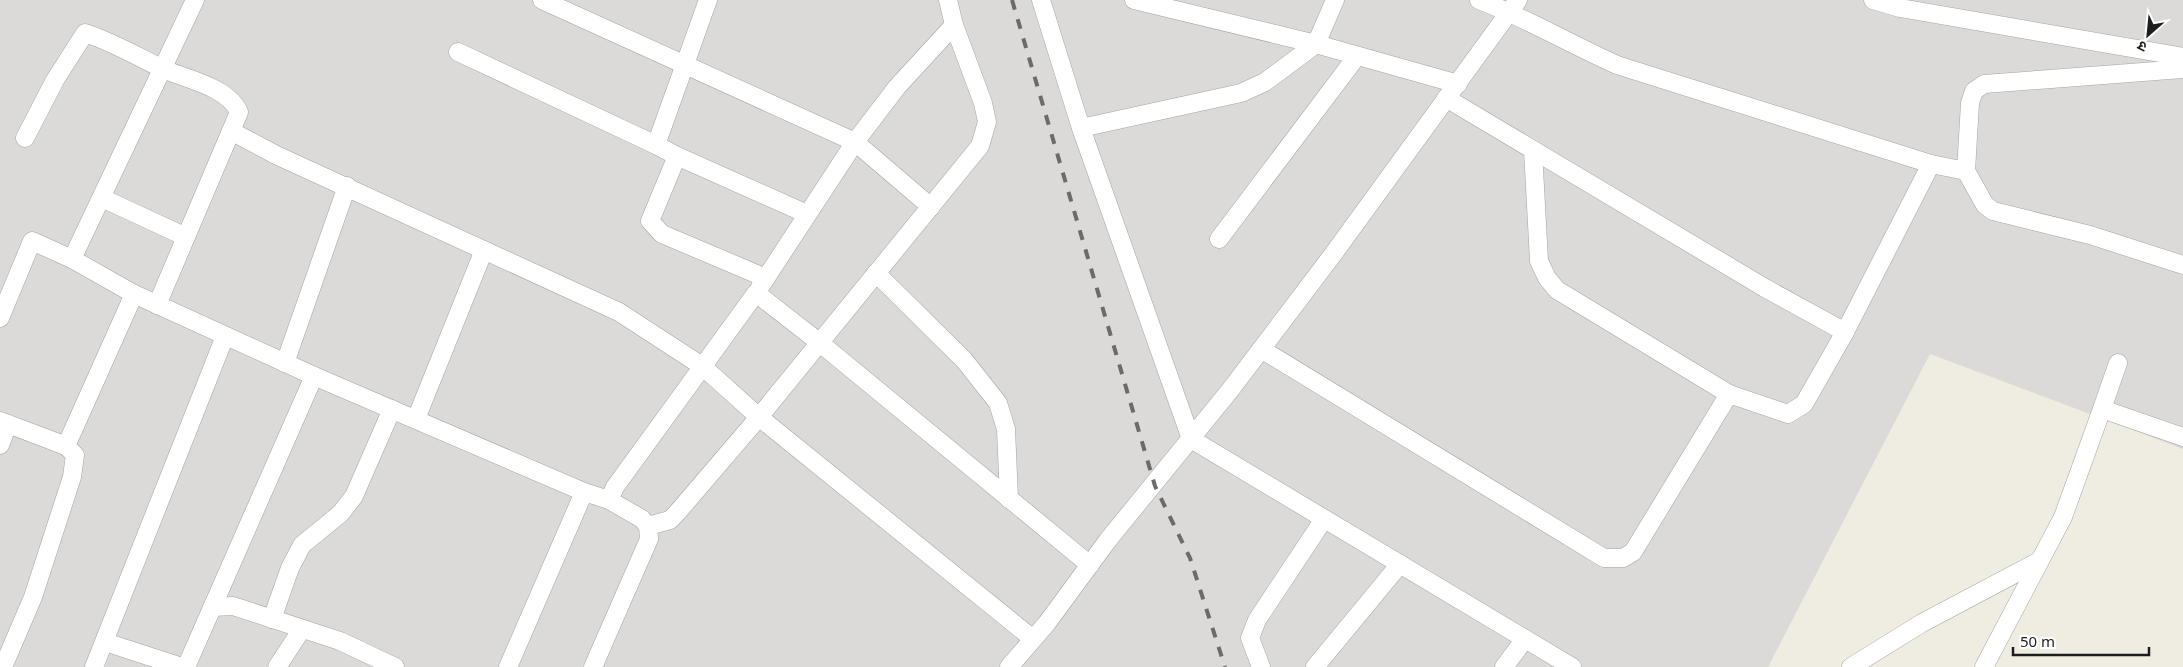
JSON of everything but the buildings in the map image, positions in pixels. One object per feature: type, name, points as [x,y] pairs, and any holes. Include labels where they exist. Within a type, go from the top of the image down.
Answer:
[{"type":"street","points":[[72,259],[164,69],[195,0]]},
{"type":"street","points":[[542,0],[855,142],[931,207]]},
{"type":"street","points":[[656,145],[708,0]]},
{"type":"street","points":[[1041,0],[1081,128],[1191,439],[1572,667]]},
{"type":"street","points":[[1134,0],[1316,44],[1458,84]]},
{"type":"street","points":[[1081,128],[1241,94],[1265,82],[1316,44],[1335,0]]},
{"type":"street","points":[[1479,0],[1514,6],[1581,49],[1617,64],[1931,164],[1966,171]]},
{"type":"street","points":[[1873,0],[1900,8],[2183,56]]},
{"type":"street","points":[[648,526],[670,520],[676,514],[759,417],[980,146],[987,122],[983,103],[946,1]]},
{"type":"street","points":[[1009,667],[1261,349],[1514,6]]},
{"type":"street","points":[[610,500],[615,487],[756,293],[855,142],[897,87],[954,25]]},
{"type":"street","points":[[25,138],[56,80],[85,33],[116,44],[164,69],[199,82],[235,103],[239,112],[158,305]]},
{"type":"street","points":[[458,52],[677,156],[807,214]]},
{"type":"street","points":[[1219,239],[1358,56]]},
{"type":"street","points":[[2183,69],[1984,84],[1974,91],[1970,103],[1966,171],[1984,205],[1993,211],[2090,235],[2183,265]]},
{"type":"street","points":[[1446,98],[1757,283],[1846,332]]},
{"type":"street","points":[[231,131],[276,155],[619,312],[702,366],[759,417],[1033,638]]},
{"type":"street","points":[[1533,150],[1540,261],[1557,290],[1729,394],[1788,414],[1804,404],[1846,332],[1931,164]]},
{"type":"street","points":[[677,156],[650,221],[653,227],[662,234],[766,278]]},
{"type":"street","points":[[285,363],[347,186]]},
{"type":"street","points":[[102,198],[186,237]]},
{"type":"street","points":[[0,318],[32,241],[72,259],[134,294],[314,376],[584,492],[610,500],[642,519],[648,526],[649,539],[592,667]]},
{"type":"street","points":[[416,419],[484,250]]},
{"type":"street","points":[[876,273],[964,360],[998,403],[1006,429],[1009,499]]},
{"type":"street","points":[[756,293],[820,343],[1090,565]]},
{"type":"street","points":[[66,446],[134,294]]},
{"type":"street","points":[[94,667],[225,336]]},
{"type":"street","points":[[1261,349],[1604,558],[1624,558],[1633,552],[1729,394]]},
{"type":"street","points":[[1984,667],[2038,561],[2064,517],[2118,363]]},
{"type":"street","points":[[105,642],[184,667],[314,376]]},
{"type":"street","points":[[272,619],[290,568],[302,546],[341,513],[354,496],[392,409]]},
{"type":"street","points":[[2102,409],[2183,437]]},
{"type":"street","points":[[0,444],[4,422],[66,446],[75,455],[72,477],[33,597],[3,667]]},
{"type":"street","points":[[508,667],[584,492]]},
{"type":"street","points":[[1261,667],[1250,638],[1257,620],[1324,519]]},
{"type":"street","points":[[1850,667],[1922,623],[2038,561]]},
{"type":"street","points":[[1315,667],[1400,564]]},
{"type":"street","points":[[212,607],[233,606],[340,641],[395,667]]},
{"type":"street","points":[[277,667],[302,629]]},
{"type":"street","points":[[1504,667],[1525,638]]},
{"type":"shaded area","points":[[0,0],[2183,0],[2183,449],[1930,354],[1768,667],[0,667]]},
{"type":"railway","points":[[1012,0],[1155,486],[1190,558],[1225,667]]}]
